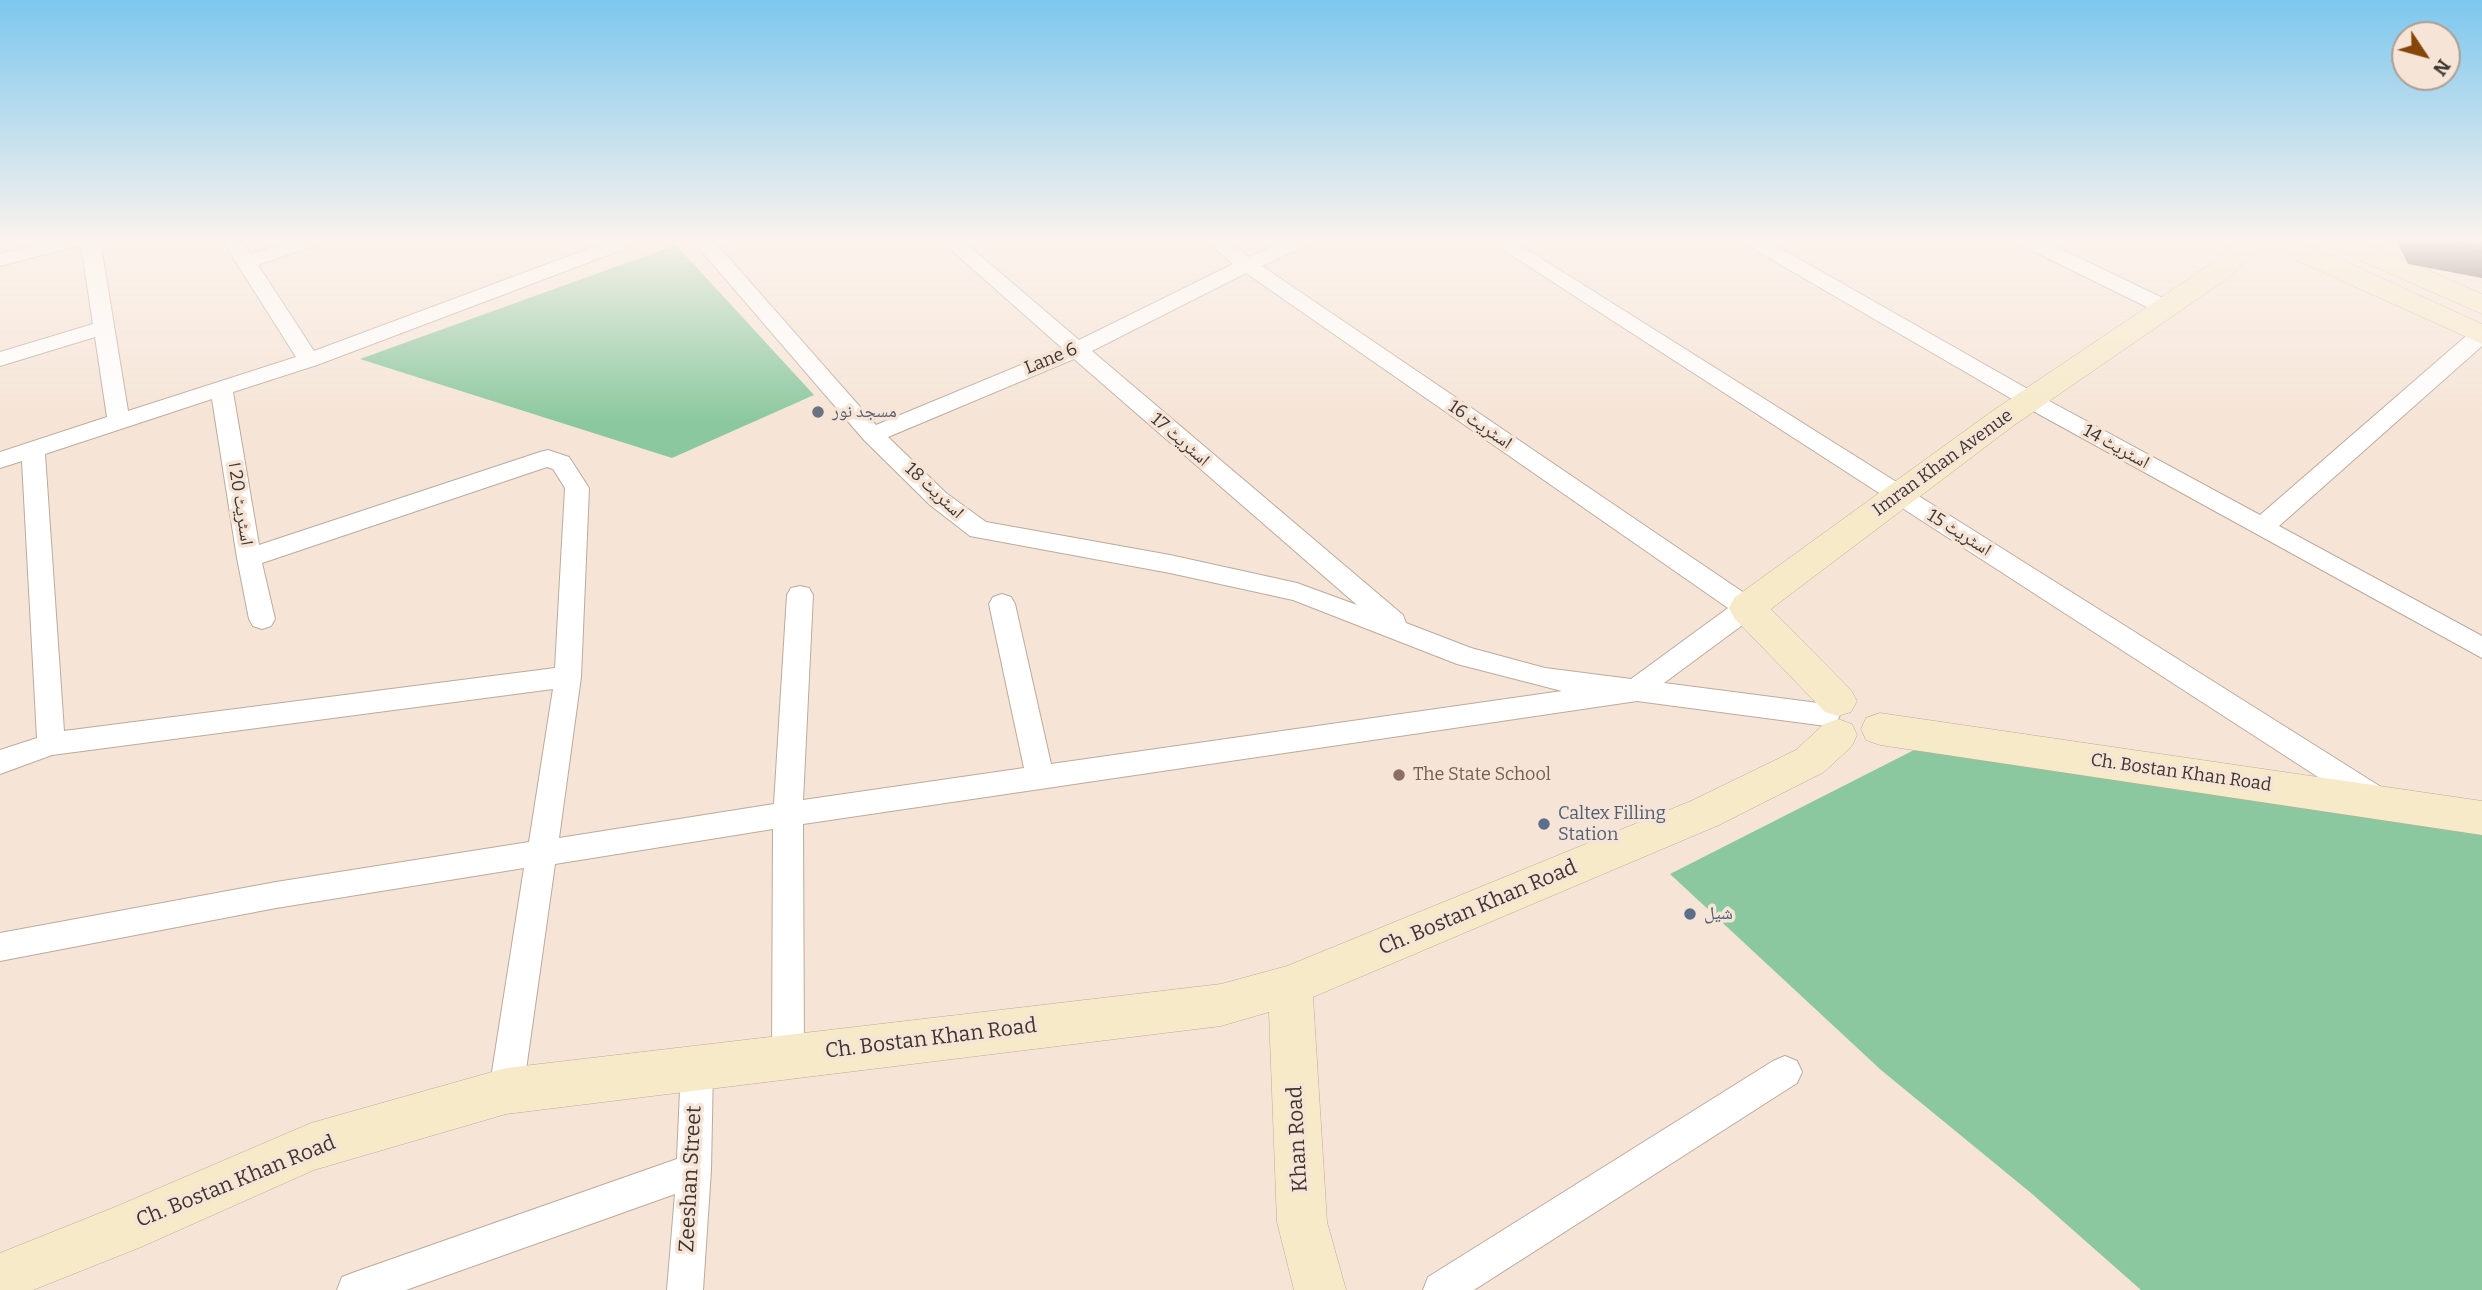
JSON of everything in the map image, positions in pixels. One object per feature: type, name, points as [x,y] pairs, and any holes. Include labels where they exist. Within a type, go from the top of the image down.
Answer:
[{"type":"main road","name":"Imran Khan Avenue","points":[[1747,607],[2101,349],[2177,300]]},
{"type":"main road","points":[[2406,300],[2482,335]]},
{"type":"main road","points":[[1747,607],[1846,720]]},
{"type":"main road","name":"Ch. Bostan Khan Road","points":[[0,1278],[312,1147],[506,1091],[1220,1005],[1290,986],[1705,813],[1810,761],[1846,720],[2482,818]]},
{"type":"main road","name":"Khan Road","points":[[1290,986],[1302,1222],[1320,1290]]},
{"type":"street","points":[[100,300],[119,422]]},
{"type":"street","points":[[270,300],[309,360]]},
{"type":"street","points":[[0,460],[309,360],[469,300]]},
{"type":"street","name":"اسٹریٹ 18","points":[[754,300],[872,435],[938,499],[979,530],[1170,564],[1297,592],[1466,657],[1545,678],[1634,691]]},
{"type":"street","name":"اسٹریٹ 17","points":[[1018,300],[1411,637]]},
{"type":"street","name":"Lane 6","points":[[872,435],[1076,351],[1177,300]]},
{"type":"street","name":"اسٹریٹ 16","points":[[1298,300],[1747,607]]},
{"type":"street","name":"اسٹریٹ 15","points":[[1593,300],[2384,803]]},
{"type":"street","name":"اسٹریٹ 14","points":[[1857,300],[2032,401],[2482,648]]},
{"type":"street","points":[[2150,300],[2166,308]]},
{"type":"street","points":[[0,359],[104,327]]},
{"type":"street","points":[[2262,527],[2482,335]]},
{"type":"street","name":"اسٹریٹ 20 ا","points":[[221,388],[248,558],[262,619]]},
{"type":"street","points":[[33,450],[51,744]]},
{"type":"street","points":[[248,558],[548,458],[561,463],[577,488],[568,677],[506,1091]]},
{"type":"street","points":[[788,1056],[788,814],[800,595]]},
{"type":"street","points":[[1002,604],[1040,777]]},
{"type":"street","name":"Imran Khan Avenue","points":[[1634,691],[1747,607]]},
{"type":"street","points":[[0,762],[51,744],[568,677]]},
{"type":"street","points":[[0,947],[276,895],[788,814],[1634,691],[1846,720]]},
{"type":"street","name":"Zeeshan Street","points":[[685,1290],[694,1170],[697,1067]]},
{"type":"street","points":[[1441,1290],[1785,1072]]},
{"type":"street","points":[[355,1290],[694,1170]]},
{"type":"green space","points":[[523,300],[727,300],[814,395],[672,458],[360,359]]},
{"type":"green space","points":[[1920,747],[2482,818],[2482,1290],[2141,1290],[2031,1193],[1881,1070],[1670,874]]},
{"type":"place","name":"مسجد نور","points":[[818,412]]},
{"type":"place","name":"The State School","points":[[1399,775]]},
{"type":"place","name":"Caltex Filling Station","points":[[1544,824]]},
{"type":"place","name":"شیل","points":[[1690,914]]}]
